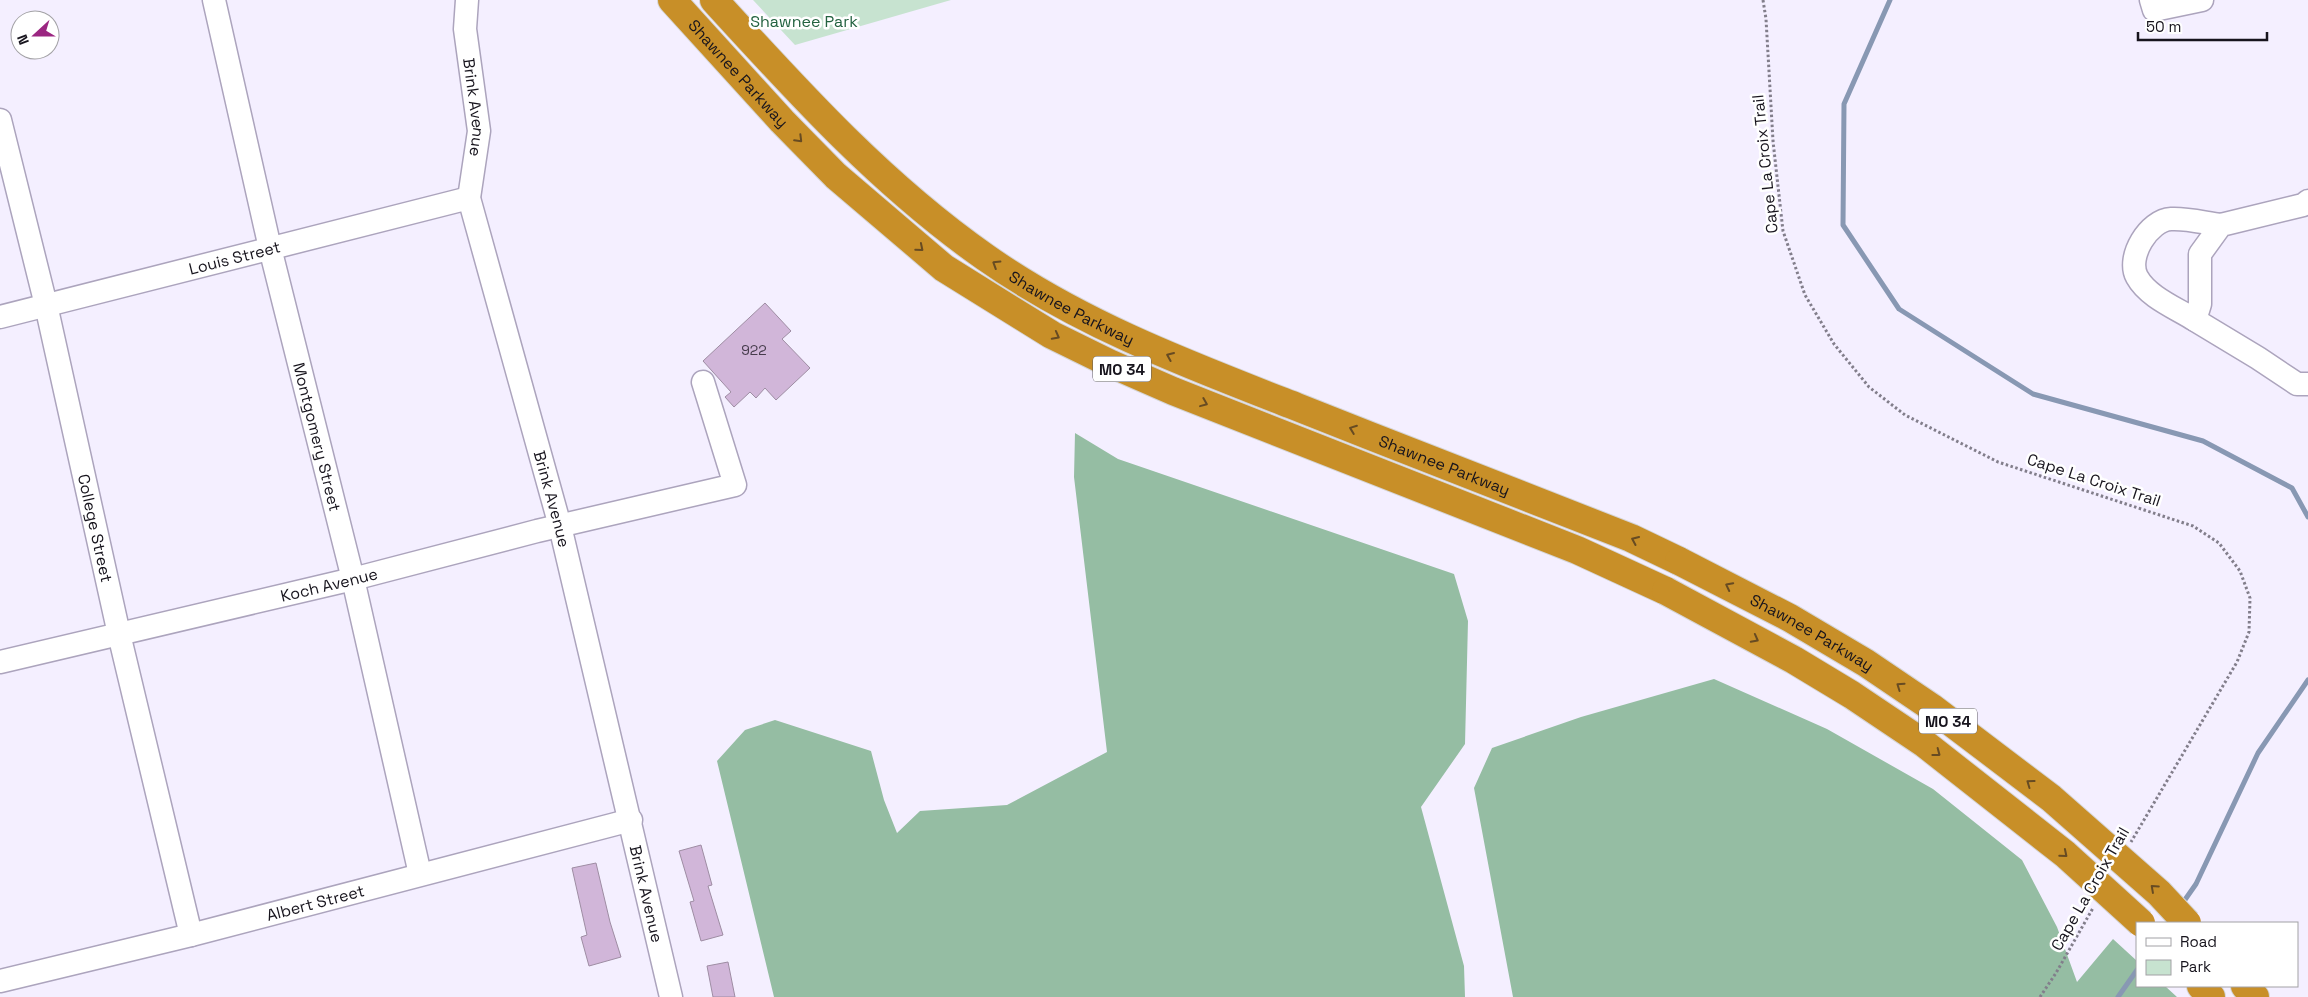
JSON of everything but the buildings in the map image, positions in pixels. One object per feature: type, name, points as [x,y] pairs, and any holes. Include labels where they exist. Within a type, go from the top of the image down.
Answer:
[{"type":"highway","name":"Shawnee Parkway","points":[[672,0],[782,121],[836,176],[944,268],[1052,335],[1109,363],[1173,391],[1577,550],[1666,591],[1794,660],[1852,695],[1925,744],[2065,854],[2140,922]]},
{"type":"highway","name":"Shawnee Parkway","points":[[714,0],[836,132],[882,176],[939,224],[987,259],[1054,300],[1112,331],[1188,364],[1630,538],[1679,560],[1790,618],[1866,663],[1931,707],[2051,798],[2159,893],[2186,922]]},
{"type":"highway","points":[[2202,987],[2211,997]]},
{"type":"highway","points":[[2246,987],[2255,997]]},
{"type":"street","name":"Montgomery Street","points":[[214,0],[270,248],[353,579],[420,874]]},
{"type":"street","name":"Brink Avenue","points":[[467,0],[465,29],[479,131],[469,198],[560,526],[631,820],[671,997]]},
{"type":"street","points":[[2151,0],[2154,10],[2202,0]]},
{"type":"street","name":"College Street","points":[[0,120],[46,305],[119,634],[190,935]]},
{"type":"street","name":"Louis Street","points":[[0,316],[469,198]]},
{"type":"street","points":[[2308,201],[2303,204],[2221,225],[2171,218],[2155,223],[2136,249],[2136,275],[2148,290],[2297,384],[2308,384]]},
{"type":"street","points":[[2195,320],[2200,304],[2200,254],[2221,225]]},
{"type":"street","name":"Koch Avenue","points":[[0,662],[353,579],[560,526],[736,485],[704,382]]},
{"type":"street","name":"Albert Street","points":[[0,981],[190,935],[631,820]]},
{"type":"path","name":"Cape La Croix Trail","points":[[1763,0],[1766,19],[1773,141],[1783,231],[1805,295],[1834,344],[1869,387],[1905,415],[1998,462],[2064,482],[2192,526],[2219,543],[2240,571],[2250,598],[2248,632],[2237,662],[2130,845]]},
{"type":"path","name":"Cape La Croix Trail","points":[[2040,997],[2056,973],[2097,901]]},
{"type":"green space","name":"Shawnee Park","points":[[753,0],[951,0],[795,45]]},
{"type":"green space","points":[[1075,433],[1118,459],[1454,574],[1468,621],[1465,744],[1421,807],[1464,966],[1465,997],[774,997],[717,761],[745,730],[775,720],[871,751],[884,800],[897,833],[920,811],[1007,805],[1107,752],[1074,477]]},
{"type":"green space","points":[[1714,679],[1827,729],[1933,789],[2022,860],[2057,927],[2077,982],[2113,939],[2136,960],[2136,987],[2166,987],[2177,997],[1513,997],[1474,788],[1492,748],[1581,717]]},
{"type":"waterway","points":[[1890,0],[1844,104],[1843,225],[1899,309],[2033,394],[2203,441],[2292,488],[2308,517]]},
{"type":"waterway","points":[[2182,904],[2196,884],[2258,753],[2308,680]]},
{"type":"waterway","points":[[2118,997],[2136,971]]}]
